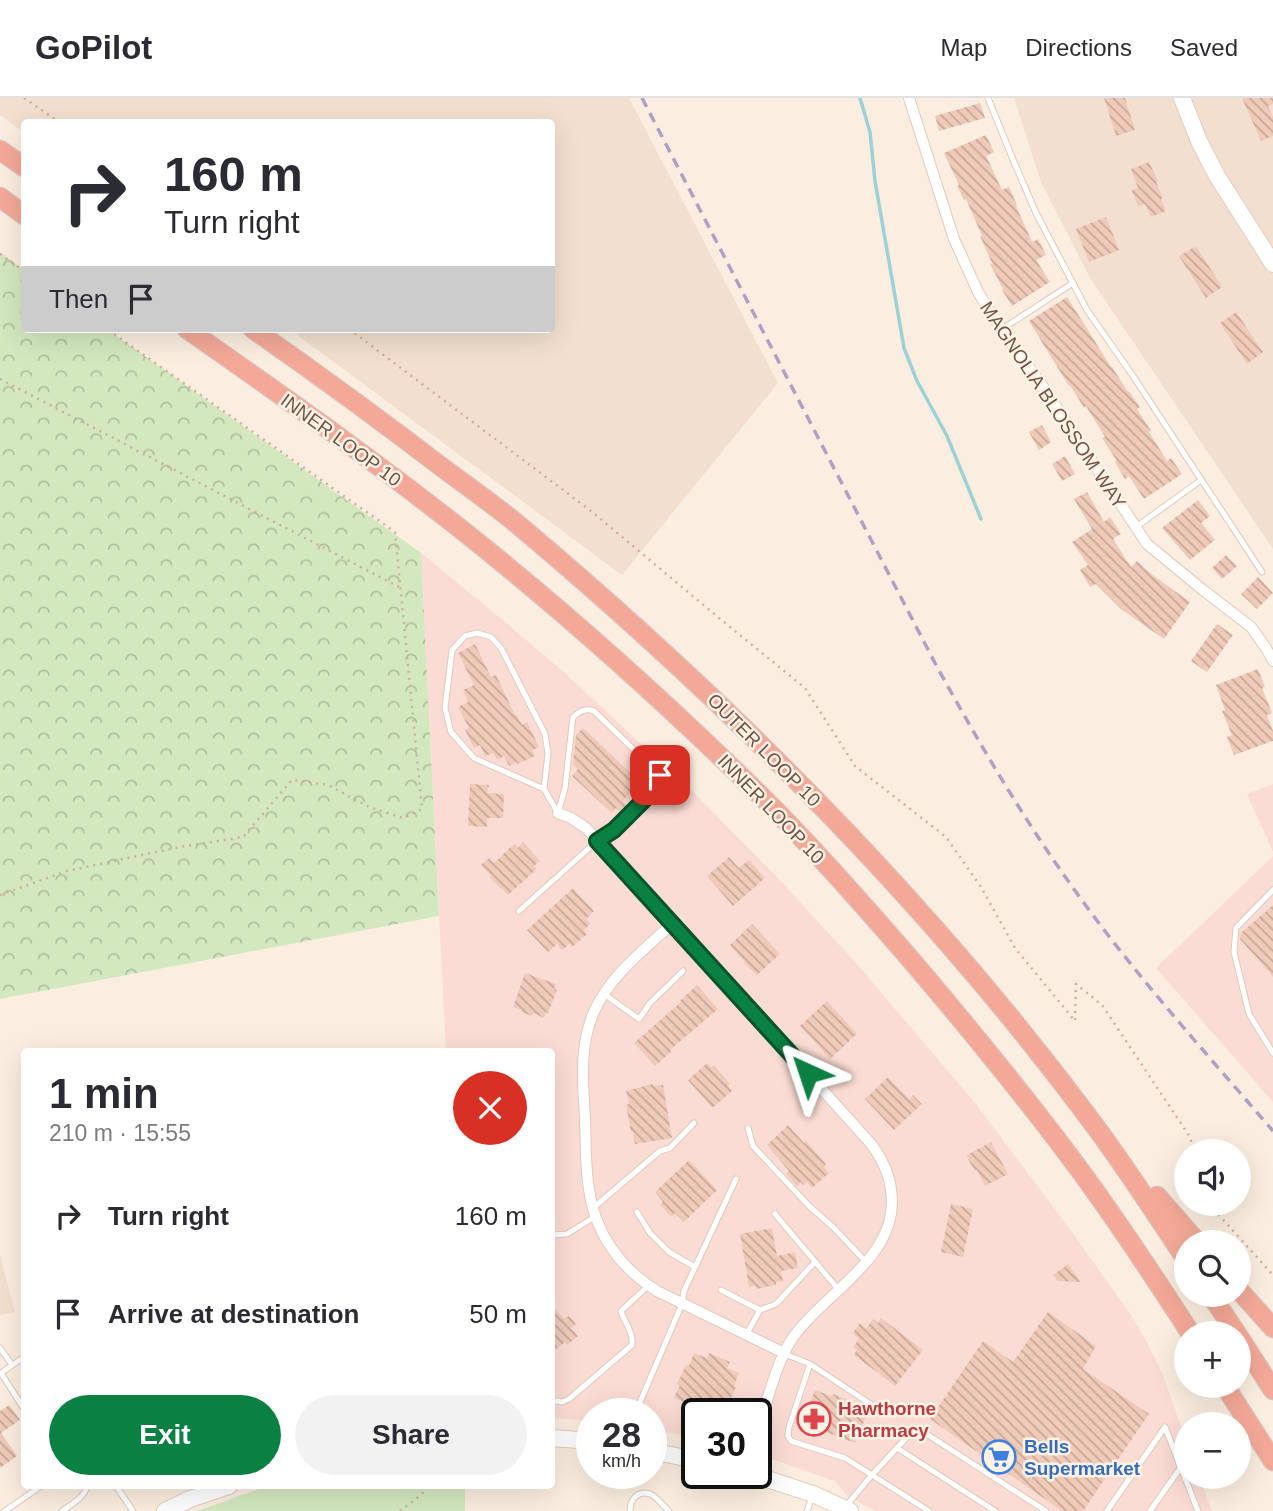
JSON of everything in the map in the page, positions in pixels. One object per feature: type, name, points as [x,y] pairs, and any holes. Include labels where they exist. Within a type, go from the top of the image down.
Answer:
[{"type":"highway","points":[[0,150],[21,165]]},
{"type":"highway","points":[[0,197],[21,213]]},
{"type":"highway","name":"INNER LOOP 10","points":[[193,333],[375,464],[492,554],[616,660],[758,793],[869,912],[1015,1086],[1082,1174],[1183,1321]]},
{"type":"highway","name":"OUTER LOOP 10","points":[[259,333],[373,414],[513,521],[740,724],[909,899],[1032,1044],[1094,1124],[1174,1241]]},
{"type":"highway","points":[[1094,1124],[1187,1230]]},
{"type":"highway","points":[[1251,1303],[1273,1328]]},
{"type":"highway","points":[[1251,1355],[1273,1390]]},
{"type":"highway","points":[[1233,1398],[1273,1461]]},
{"type":"main road","points":[[1182,98],[1217,176],[1273,264]]},
{"type":"main road","points":[[555,1437],[576,1439]]},
{"type":"main road","points":[[772,1481],[813,1494],[847,1510]]},
{"type":"main road","points":[[165,1511],[220,1489]]},
{"type":"street","name":"MAGNOLIA BLOSSOM WAY","points":[[908,98],[954,239],[978,292],[1001,329],[1040,382],[1147,544],[1251,627],[1273,661]]},
{"type":"street","points":[[558,813],[586,828],[673,923],[872,1145],[889,1176],[892,1208],[883,1240],[866,1262],[794,1336],[784,1353],[769,1398]]},
{"type":"street","points":[[673,923],[631,961],[604,994],[588,1031],[583,1048],[582,1074],[589,1189],[601,1230],[617,1257],[639,1280],[682,1304],[784,1353]]},
{"type":"lane","points":[[988,98],[1037,213],[1087,310],[1262,572]]},
{"type":"lane","points":[[1001,329],[1073,282]]},
{"type":"lane","points":[[1135,527],[1201,480]]},
{"type":"lane","points":[[544,789],[548,753],[545,734],[501,648],[491,637],[477,634],[466,636],[452,650],[450,662],[445,708],[451,732],[474,758],[544,789],[558,813]]},
{"type":"lane","points":[[519,911],[597,841],[614,830],[659,785],[660,775],[594,711],[588,709],[573,717],[565,788],[558,813]]},
{"type":"lane","points":[[1273,890],[1237,928],[1234,951],[1249,1014],[1273,1052]]},
{"type":"lane","points":[[604,994],[639,1019],[650,1003],[683,971]]},
{"type":"lane","points":[[555,1235],[567,1234],[595,1212],[660,1151],[670,1149],[694,1123]]},
{"type":"lane","points":[[748,1128],[753,1146],[866,1262]]},
{"type":"lane","points":[[642,1398],[682,1304],[684,1291],[736,1179]]},
{"type":"lane","points":[[636,1212],[650,1233],[669,1252],[695,1266]]},
{"type":"lane","points":[[775,1214],[838,1289]]},
{"type":"lane","points":[[746,1335],[760,1310],[776,1304],[815,1262]]},
{"type":"lane","points":[[555,1401],[562,1402],[569,1399],[632,1345],[632,1334],[621,1311],[648,1286]]},
{"type":"lane","points":[[721,1290],[760,1310]]},
{"type":"lane","points":[[0,1348],[12,1365]]},
{"type":"lane","points":[[784,1353],[810,1364],[878,1409]]},
{"type":"lane","points":[[21,1359],[1,1373],[21,1404]]},
{"type":"lane","points":[[810,1364],[789,1427],[788,1436],[791,1441],[845,1458],[929,1511]]},
{"type":"lane","points":[[1107,1511],[1165,1427],[1174,1450]]},
{"type":"lane","points":[[847,1510],[871,1476],[914,1432],[925,1433],[1046,1511]]},
{"type":"lane","points":[[897,1448],[996,1511]]},
{"type":"lane","points":[[1150,1511],[1174,1478]]},
{"type":"lane","points":[[5,1511],[37,1489]]},
{"type":"lane","points":[[62,1511],[82,1497],[87,1489]]},
{"type":"lane","points":[[118,1489],[132,1511]]},
{"type":"lane","points":[[1189,1489],[1198,1511]]},
{"type":"lane","points":[[630,1511],[631,1500],[644,1493],[651,1495],[669,1511]]},
{"type":"lane","points":[[807,1511],[813,1494]]},
{"type":"path","points":[[24,98],[55,119]]},
{"type":"path","points":[[0,254],[21,269]]},
{"type":"path","points":[[0,895],[67,871],[180,847],[243,837],[292,779],[328,785],[369,807],[402,818],[422,809],[395,532],[113,333]]},
{"type":"path","points":[[354,333],[591,511],[805,688],[855,766],[946,837],[981,887],[1015,948],[1075,1021],[1076,984],[1102,1005],[1191,1139]]},
{"type":"path","points":[[0,379],[401,588]]},
{"type":"path","points":[[1220,1216],[1273,1275]]},
{"type":"path","points":[[400,1511],[424,1489]]},
{"type":"shaded area","points":[[0,98],[629,98],[778,383],[622,575],[294,333],[555,333],[555,119],[21,119],[21,131],[0,115]]},
{"type":"shaded area","points":[[1014,98],[1273,98],[1273,549],[1090,278],[1041,182]]},
{"type":"shaded area","points":[[421,553],[566,674],[694,793],[778,878],[856,963],[976,1104],[1069,1228],[1131,1315],[1148,1344],[1163,1375],[1176,1412],[1174,1489],[1204,1489],[1212,1511],[876,1511],[848,1497],[835,1481],[772,1459],[772,1398],[681,1398],[681,1435],[667,1432],[667,1398],[576,1398],[576,1420],[555,1418],[555,1048],[446,1048]]},
{"type":"shaded area","points":[[1273,784],[1273,852],[1247,794]]},
{"type":"shaded area","points":[[1273,856],[1273,1102],[1156,968]]},
{"type":"shaded area","points":[[0,1254],[15,1312],[0,1315]]},
{"type":"green space","points":[[0,252],[21,268],[21,333],[113,333],[421,553],[439,916],[0,999]]},
{"type":"green space","points":[[259,1489],[465,1489],[465,1511],[197,1511]]},
{"type":"building","points":[[1104,98],[1125,98],[1135,130],[1116,136]]},
{"type":"building","points":[[1242,98],[1273,98],[1273,104],[1268,106],[1273,117],[1273,136],[1261,141]]},
{"type":"building","points":[[980,103],[985,118],[939,131],[935,116]]},
{"type":"building","points":[[986,135],[994,152],[986,156],[1002,190],[1009,187],[1032,242],[1038,239],[1046,255],[1036,260],[1050,282],[1012,306],[990,264],[992,263],[982,236],[944,153]]},
{"type":"building","points":[[1149,162],[1158,181],[1156,182],[1166,211],[1151,217],[1145,204],[1138,206],[1132,190],[1138,188],[1131,169]]},
{"type":"building","points":[[1106,217],[1119,250],[1089,262],[1076,229]]},
{"type":"building","points":[[1196,246],[1222,287],[1206,298],[1179,256]]},
{"type":"building","points":[[1067,297],[1140,407],[1137,409],[1167,461],[1171,458],[1182,474],[1144,499],[1129,476],[1125,479],[1102,438],[1105,437],[1086,406],[1084,408],[1069,386],[1029,321]]},
{"type":"building","points":[[1236,312],[1263,352],[1247,364],[1220,323]]},
{"type":"building","points":[[1042,425],[1051,442],[1039,450],[1029,432]]},
{"type":"building","points":[[1065,456],[1075,474],[1062,481],[1052,464]]},
{"type":"building","points":[[1087,492],[1104,522],[1110,517],[1121,534],[1113,539],[1131,567],[1137,561],[1190,602],[1164,639],[1121,609],[1096,584],[1090,587],[1080,570],[1088,565],[1072,542],[1092,529],[1074,499]]},
{"type":"building","points":[[1198,500],[1210,516],[1201,523],[1215,540],[1190,560],[1162,528]]},
{"type":"building","points":[[1226,555],[1237,566],[1222,579],[1212,568]]},
{"type":"building","points":[[1258,577],[1273,593],[1257,609],[1241,594]]},
{"type":"building","points":[[1217,624],[1233,635],[1207,672],[1191,661]]},
{"type":"building","points":[[475,644],[491,677],[496,675],[515,715],[522,725],[527,722],[539,747],[532,750],[535,756],[518,764],[517,762],[509,766],[504,756],[497,760],[493,753],[485,756],[480,745],[474,748],[465,730],[469,728],[458,707],[468,702],[463,690],[474,685],[458,653]]},
{"type":"building","points":[[1258,669],[1272,713],[1267,715],[1273,731],[1273,741],[1234,755],[1227,737],[1232,735],[1222,711],[1225,710],[1216,685]]},
{"type":"building","points":[[583,728],[635,777],[630,783],[634,788],[623,801],[629,807],[623,814],[616,808],[612,813],[572,776],[578,769],[573,764],[576,735]]},
{"type":"building","points":[[470,784],[489,785],[487,793],[504,794],[503,818],[487,818],[487,827],[468,826]]},
{"type":"building","points":[[523,842],[540,861],[534,866],[537,869],[508,895],[481,865],[489,858],[494,863],[514,844],[518,848]]},
{"type":"building","points":[[729,857],[739,868],[749,860],[765,878],[733,906],[707,876]]},
{"type":"building","points":[[573,888],[594,911],[586,919],[590,924],[584,930],[587,934],[572,947],[569,944],[562,950],[557,944],[548,952],[527,930]]},
{"type":"building","points":[[1273,905],[1273,977],[1240,939],[1241,933]]},
{"type":"building","points":[[752,924],[780,954],[757,975],[730,945]]},
{"type":"building","points":[[525,973],[556,984],[554,989],[557,990],[544,1018],[533,1013],[532,1016],[513,1007]]},
{"type":"building","points":[[697,985],[718,1009],[655,1066],[634,1043]]},
{"type":"building","points":[[827,1001],[857,1034],[830,1059],[800,1026]]},
{"type":"building","points":[[707,1063],[711,1068],[714,1065],[730,1084],[728,1086],[732,1091],[712,1108],[688,1080]]},
{"type":"building","points":[[888,1077],[909,1099],[913,1095],[922,1104],[894,1130],[865,1099]]},
{"type":"building","points":[[653,1084],[663,1085],[672,1138],[635,1144],[626,1105],[629,1104],[626,1091]]},
{"type":"building","points":[[788,1125],[826,1164],[824,1167],[829,1173],[812,1188],[807,1182],[803,1185],[801,1182],[797,1186],[786,1174],[789,1171],[767,1145]]},
{"type":"building","points":[[991,1142],[1008,1174],[985,1186],[967,1155]]},
{"type":"building","points":[[689,1160],[717,1190],[684,1222],[675,1213],[671,1217],[660,1205],[663,1202],[655,1192]]},
{"type":"building","points":[[951,1204],[973,1209],[963,1257],[941,1252]]},
{"type":"building","points":[[772,1228],[777,1256],[795,1252],[798,1268],[781,1271],[783,1281],[776,1282],[776,1285],[756,1289],[756,1286],[749,1287],[740,1234]]},
{"type":"building","points":[[1068,1264],[1081,1282],[1058,1281],[1053,1275]]},
{"type":"building","points":[[555,1309],[564,1319],[569,1316],[576,1324],[571,1328],[578,1336],[567,1345],[565,1342],[556,1349]]},
{"type":"building","points":[[1048,1312],[1096,1346],[1083,1369],[1149,1414],[1083,1511],[1062,1511],[930,1419],[983,1341],[1013,1362]]},
{"type":"building","points":[[881,1318],[923,1350],[895,1386],[854,1355],[857,1350],[853,1347],[859,1339],[853,1333],[860,1323],[866,1329],[873,1319],[878,1323]]},
{"type":"building","points":[[694,1353],[707,1358],[709,1353],[730,1362],[727,1368],[739,1373],[731,1398],[681,1398],[681,1401],[674,1398],[680,1385],[677,1384],[686,1365],[689,1366]]},
{"type":"building","points":[[815,1390],[853,1402],[852,1405],[868,1412],[855,1443],[803,1421]]},
{"type":"building","points":[[9,1405],[20,1420],[1,1433],[17,1456],[0,1468],[0,1411]]},
{"type":"waterway","points":[[860,98],[870,132],[875,181],[904,348],[917,381],[947,436],[981,519]]},
{"type":"railway","points":[[642,98],[936,665],[1003,781],[1038,837],[1099,923],[1172,1014],[1273,1131]]},
{"type":"place","name":"Hawthorne Pharmacy","points":[[814,1419]]},
{"type":"place","name":"Bells Supermarket","points":[[999,1457]]},
{"type":"route","points":[[660,775],[659,785],[614,830],[597,841],[808,1073]]}]
